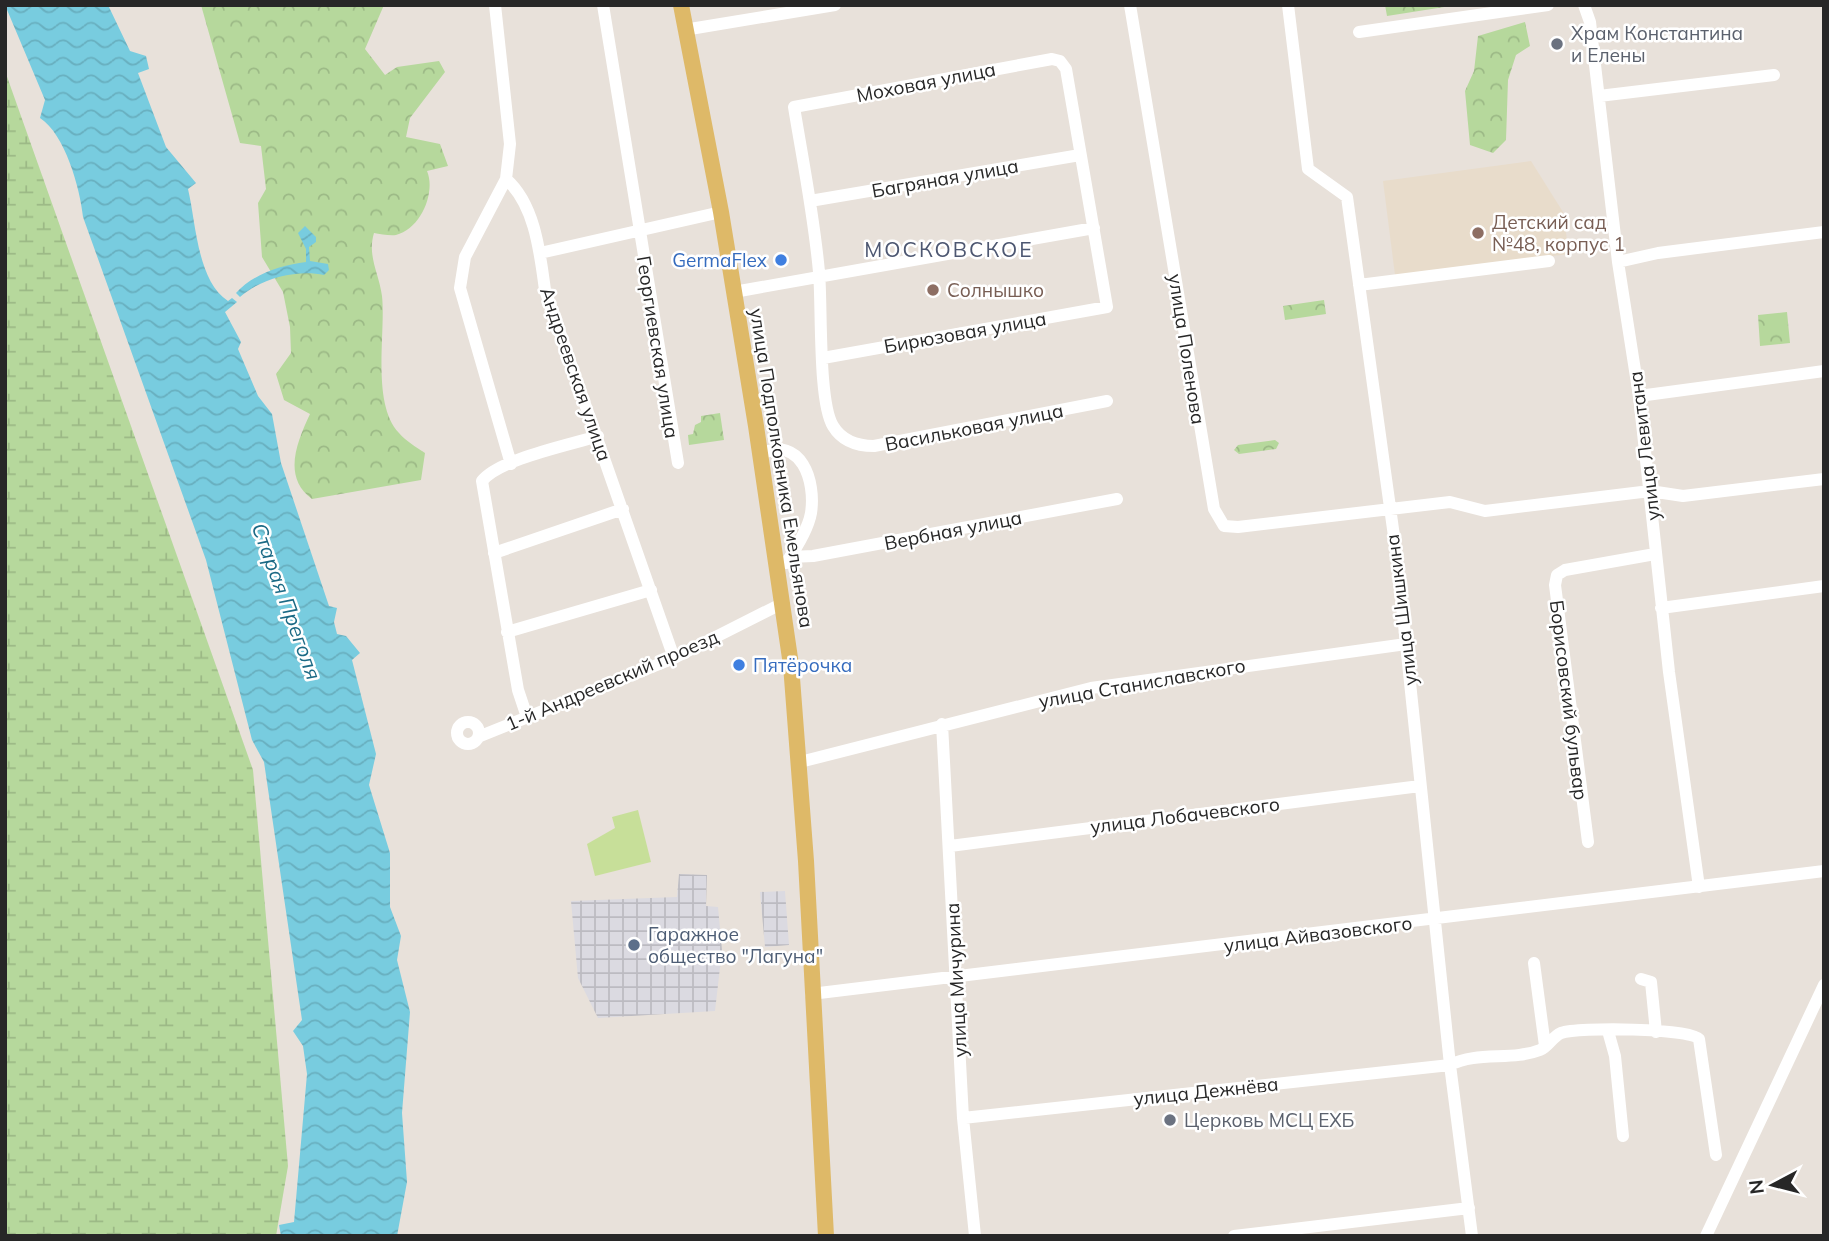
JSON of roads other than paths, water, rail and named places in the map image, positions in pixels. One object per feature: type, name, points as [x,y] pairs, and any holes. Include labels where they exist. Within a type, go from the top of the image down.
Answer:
[{"type":"main road","name":"улица Подполковника Емельянова","points":[[681,5],[721,212],[783,603],[800,762],[826,1236]]},
{"type":"street","points":[[495,5],[510,144],[506,178],[464,257],[460,288],[511,464]]},
{"type":"street","name":"Георгиевская улица","points":[[603,5],[678,463]]},
{"type":"street","points":[[684,30],[835,5]]},
{"type":"street","name":"улица Поленова","points":[[1130,5],[1217,520],[1224,526],[1238,527],[1388,508]]},
{"type":"street","name":"улица Шишкина","points":[[1288,5],[1308,169],[1347,197],[1397,558],[1450,1065],[1472,1236]]},
{"type":"street","points":[[1359,32],[1548,5]]},
{"type":"street","name":"улица Левитана","points":[[1584,5],[1599,96],[1618,262],[1639,396],[1661,608],[1699,887]]},
{"type":"street","name":"Моховая улица","points":[[823,358],[820,276],[794,107],[1052,59],[1060,61],[1066,69],[1107,307]]},
{"type":"street","points":[[1599,96],[1774,75]]},
{"type":"street","name":"Багряная улица","points":[[810,201],[1080,155]]},
{"type":"street","name":"Андреевская улица","points":[[506,178],[520,191],[540,253],[545,290],[674,658]]},
{"type":"street","name":"Георгиевская улица","points":[[540,253],[721,212]]},
{"type":"street","points":[[734,292],[1094,228]]},
{"type":"street","points":[[1618,262],[1658,253],[1824,232]]},
{"type":"street","points":[[1359,285],[1549,261]]},
{"type":"street","name":"Бирюзовая улица","points":[[823,358],[1107,307]]},
{"type":"street","name":"Васильковая улица","points":[[823,358],[827,408],[832,425],[842,437],[859,446],[1107,401]]},
{"type":"street","points":[[1639,396],[1824,371]]},
{"type":"street","points":[[527,717],[518,690],[482,481],[488,474],[511,464],[598,436]]},
{"type":"street","points":[[761,454],[781,449],[795,453],[803,461],[812,500],[811,517],[779,573]]},
{"type":"street","points":[[1388,508],[1450,502],[1485,511],[1650,491],[1683,496],[1824,479]]},
{"type":"street","name":"Вербная улица","points":[[790,557],[813,556],[1117,499]]},
{"type":"street","points":[[494,553],[623,509]]},
{"type":"street","name":"Борисовский бульвар","points":[[1588,842],[1555,585],[1557,575],[1565,570],[1655,554]]},
{"type":"street","points":[[1661,608],[1824,586]]},
{"type":"street","points":[[507,632],[651,590]]},
{"type":"street","name":"1-й Андреевский проезд","points":[[478,737],[674,658],[783,603]]},
{"type":"street","name":"улица Станиславского","points":[[800,762],[1091,688],[1168,675],[1406,644]]},
{"type":"street","name":"улица Мичурина","points":[[942,724],[963,1118],[975,1236]]},
{"type":"street","name":"улица Лобачевского","points":[[950,846],[1420,786]]},
{"type":"street","name":"улица Айвазовского","points":[[811,994],[1824,871]]},
{"type":"street","points":[[1534,963],[1545,1046]]},
{"type":"street","points":[[1641,979],[1651,982],[1656,1032]]},
{"type":"street","points":[[1706,1236],[1824,985]]},
{"type":"street","points":[[1608,1031],[1615,1056],[1623,1136]]},
{"type":"street","name":"улица Дежнёва","points":[[963,1118],[1450,1065],[1463,1060],[1541,1050],[1560,1033],[1656,1032],[1696,1035],[1716,1155]]},
{"type":"street","points":[[1234,1236],[1469,1208]]},
{"type":"water","name":"Старая Преголя","points":[[5,5],[108,5],[130,51],[146,56],[149,69],[138,73],[166,147],[196,183],[188,189],[204,265],[218,292],[228,301],[232,298],[237,302],[225,312],[241,342],[238,349],[258,396],[272,414],[281,463],[329,606],[337,608],[334,622],[337,634],[346,636],[360,653],[352,660],[376,754],[369,785],[390,853],[390,907],[401,936],[397,960],[410,1012],[402,1113],[407,1182],[397,1236],[281,1236],[279,1225],[294,1222],[307,1074],[303,1046],[293,1031],[302,1020],[264,762],[252,740],[206,560],[83,217],[70,163],[57,136],[40,118],[45,100]]},
{"type":"water","points":[[305,226],[316,237],[316,242],[309,247],[310,261],[328,264],[329,270],[324,275],[292,274],[269,280],[240,297],[236,293],[259,276],[287,265],[306,262],[306,249],[298,233]]},
{"type":"place","name":"Храм Константина и Елены","points":[[1557,44]]},
{"type":"place","name":"Детский сад №48, корпус 1","points":[[1478,233]]},
{"type":"place","name":"GermaFlex","points":[[781,260]]},
{"type":"place","name":"Солнышко","points":[[933,290]]},
{"type":"place","name":"Пятёрочка","points":[[739,665]]},
{"type":"place","name":"Гаражное общество \"Лагуна\"","points":[[634,945]]},
{"type":"place","name":"Церковь МСЦ ЕХБ","points":[[1170,1120]]},
{"type":"district","name":"МОСКОВСКОЕ","points":[[949,249]]}]
